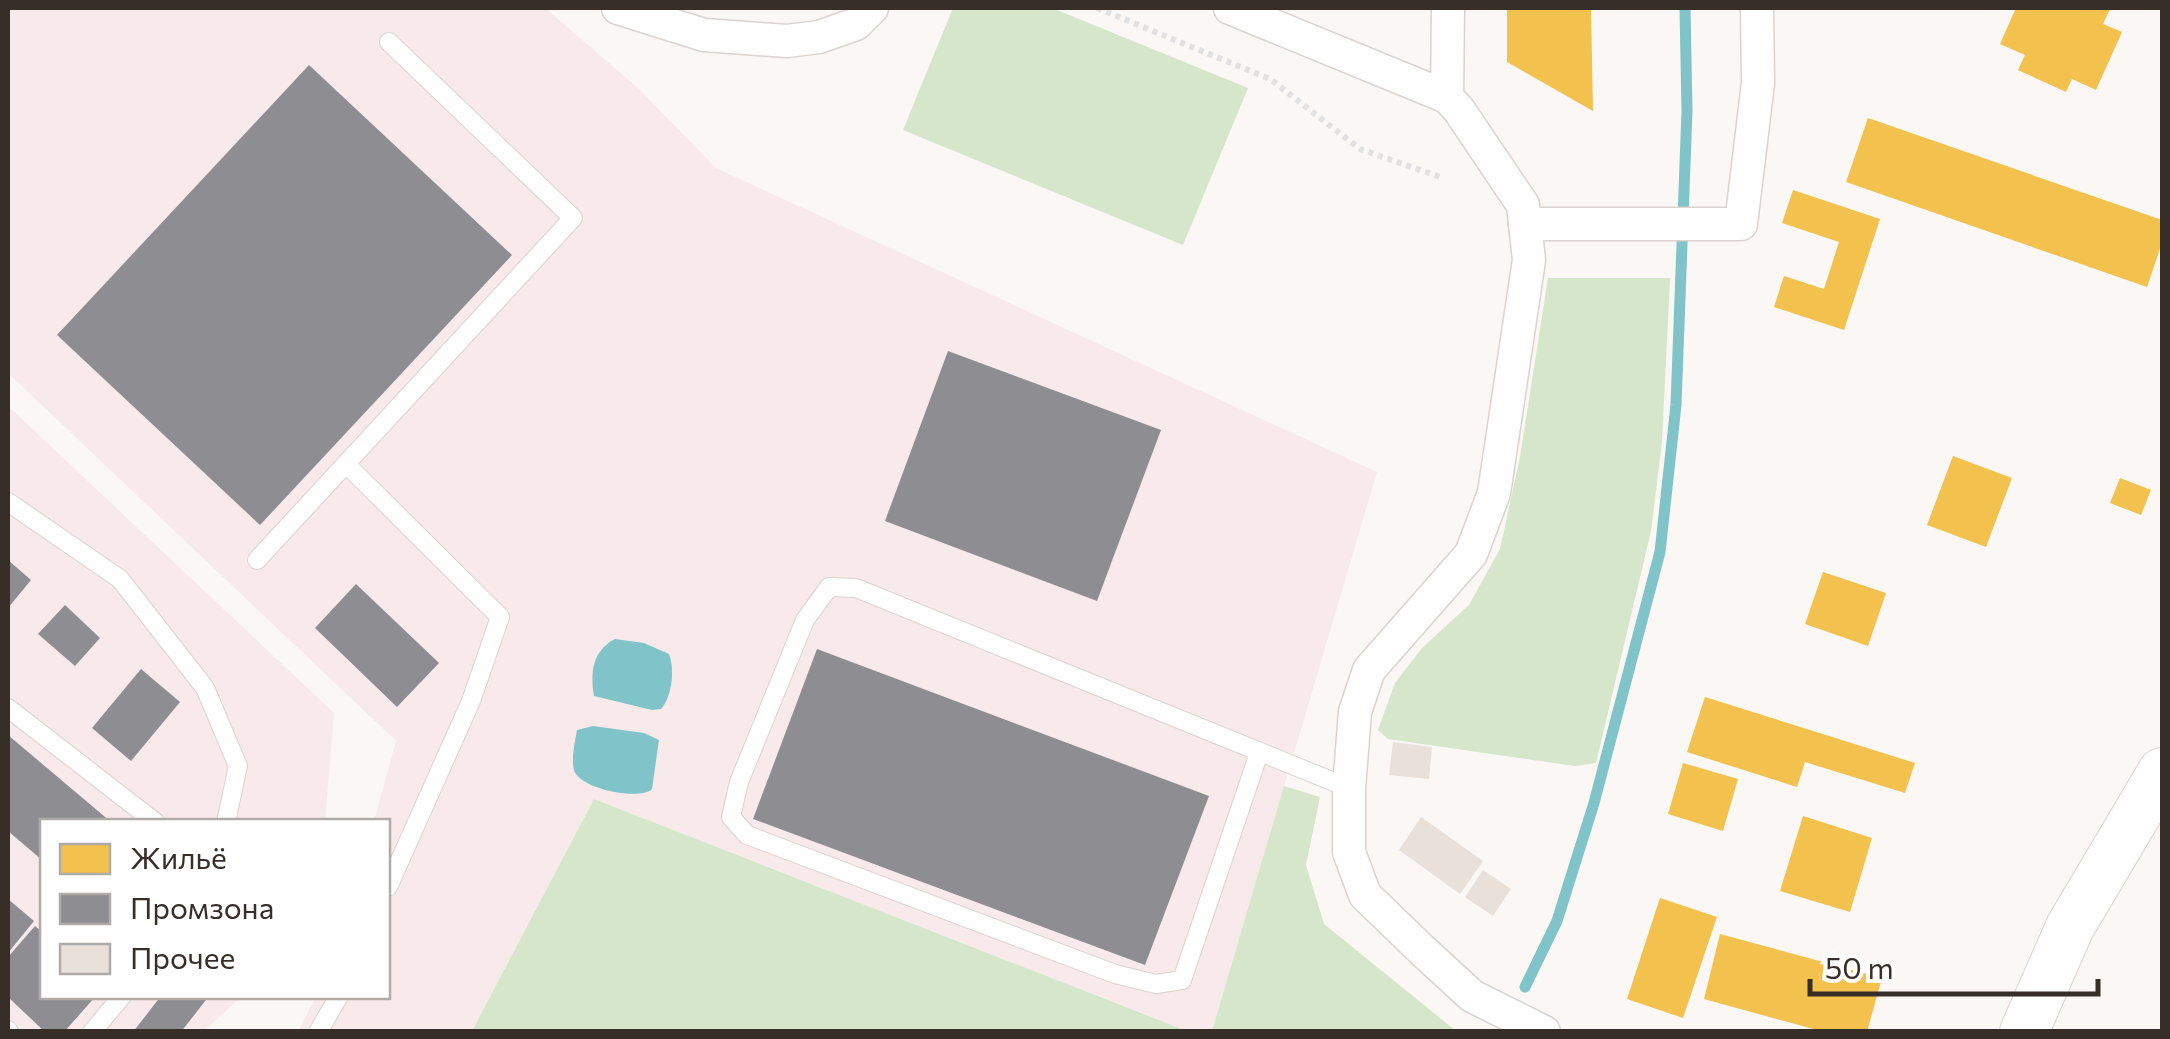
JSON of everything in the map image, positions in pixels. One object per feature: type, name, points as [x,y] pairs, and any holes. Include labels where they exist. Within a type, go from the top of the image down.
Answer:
[{"type":"main road","points":[[2024,1032],[2070,927],[2162,772]]},
{"type":"street","points":[[618,8],[704,36],[787,41],[819,38],[856,24],[872,8]]},
{"type":"street","points":[[1230,8],[1447,98],[1523,205],[1530,260],[1494,493],[1471,554],[1370,670],[1355,712],[1348,788],[1348,852],[1365,894],[1472,996],[1544,1032]]},
{"type":"street","points":[[1447,98],[1448,8]]},
{"type":"street","points":[[1525,224],[1741,224],[1758,83],[1757,8]]},
{"type":"lane","points":[[257,560],[573,218],[388,42]]},
{"type":"lane","points":[[347,465],[500,617],[471,701],[390,883]]},
{"type":"lane","points":[[8,502],[120,579],[205,688],[238,766],[227,819]]},
{"type":"lane","points":[[1259,754],[1182,980],[1156,984],[1115,974],[747,834],[731,817],[739,782],[805,620],[830,588],[856,588],[1348,788]]},
{"type":"lane","points":[[8,708],[151,819]]},
{"type":"lane","points":[[92,1032],[120,999]]},
{"type":"lane","points":[[318,1032],[337,999]]},
{"type":"path","points":[[1097,8],[1270,79],[1360,149],[1440,177]]},
{"type":"shaded area","points":[[8,8],[545,8],[638,88],[716,168],[1377,472],[1212,1031],[1187,1031],[594,799],[472,1031],[298,1031],[315,999],[390,999],[390,819],[375,819],[396,741],[8,373]]},
{"type":"shaded area","points":[[8,406],[334,713],[325,819],[40,819],[40,999],[239,999],[204,1031],[8,1031]]},
{"type":"green space","points":[[953,8],[1052,8],[1248,88],[1183,245],[903,130]]},
{"type":"green space","points":[[1548,278],[1670,278],[1662,442],[1651,531],[1596,763],[1575,766],[1388,739],[1378,730],[1395,683],[1422,648],[1469,605],[1500,549],[1520,457]]},
{"type":"green space","points":[[1284,786],[1320,797],[1306,865],[1324,924],[1456,1031],[1212,1031]]},
{"type":"green space","points":[[594,799],[1187,1031],[472,1031]]},
{"type":"water","points":[[615,639],[644,643],[669,654],[671,683],[661,709],[594,696],[594,663],[601,650]]},
{"type":"water","points":[[593,726],[644,733],[659,740],[652,789],[635,794],[610,791],[578,777],[573,761],[577,730]]},
{"type":"building: Жильё","points":[[1507,8],[1591,8],[1593,111],[1507,62]]},
{"type":"building: Жильё","points":[[2016,8],[2110,9],[2103,24],[2122,32],[2096,90],[2072,79],[2066,92],[2018,70],[2025,55],[2000,44]]},
{"type":"building: Жильё","points":[[1868,118],[2162,220],[2162,243],[2147,287],[1846,182]]},
{"type":"building: Жильё","points":[[1793,190],[1880,219],[1844,330],[1774,307],[1784,276],[1824,289],[1839,242],[1782,223]]},
{"type":"building: Жильё","points":[[1953,456],[2012,478],[1986,547],[1927,525]]},
{"type":"building: Жильё","points":[[2120,478],[2151,490],[2141,515],[2110,503]]},
{"type":"building: Жильё","points":[[1823,572],[1886,593],[1868,646],[1805,624]]},
{"type":"building: Жильё","points":[[1705,697],[1915,763],[1905,793],[1805,762],[1797,787],[1687,752]]},
{"type":"building: Жильё","points":[[1683,763],[1738,779],[1723,831],[1668,814]]},
{"type":"building: Жильё","points":[[1803,816],[1872,838],[1850,912],[1780,891]]},
{"type":"building: Жильё","points":[[1660,898],[1717,917],[1683,1018],[1627,999]]},
{"type":"building: Жильё","points":[[1720,934],[1882,978],[1867,1032],[1824,1032],[1704,999]]},
{"type":"building: Промзона","points":[[309,65],[512,255],[260,525],[57,335]]},
{"type":"building: Промзона","points":[[948,351],[1161,430],[1097,601],[885,521]]},
{"type":"building: Промзона","points":[[8,560],[31,580],[8,608]]},
{"type":"building: Промзона","points":[[356,584],[439,663],[397,707],[315,628]]},
{"type":"building: Промзона","points":[[65,605],[100,638],[75,666],[38,634]]},
{"type":"building: Промзона","points":[[817,649],[1209,796],[1145,965],[753,819]]},
{"type":"building: Промзона","points":[[141,669],[180,702],[131,761],[92,728]]},
{"type":"building: Промзона","points":[[8,735],[107,819],[40,819],[40,858],[8,831]]},
{"type":"building: Промзона","points":[[8,899],[34,921],[8,953]]},
{"type":"building: Промзона","points":[[35,926],[40,930],[40,999],[93,999],[64,1032],[45,1032],[8,997],[8,957]]},
{"type":"building: Промзона","points":[[159,999],[207,999],[181,1032],[133,1032]]},
{"type":"building: Прочее","points":[[1393,742],[1432,747],[1429,779],[1389,775]]},
{"type":"building: Прочее","points":[[1421,817],[1483,861],[1460,894],[1399,850]]},
{"type":"building: Прочее","points":[[1483,870],[1511,889],[1493,916],[1465,897]]},
{"type":"waterway","points":[[1525,987],[1557,921],[1594,803],[1660,552],[1676,405],[1687,111],[1685,8]]}]
